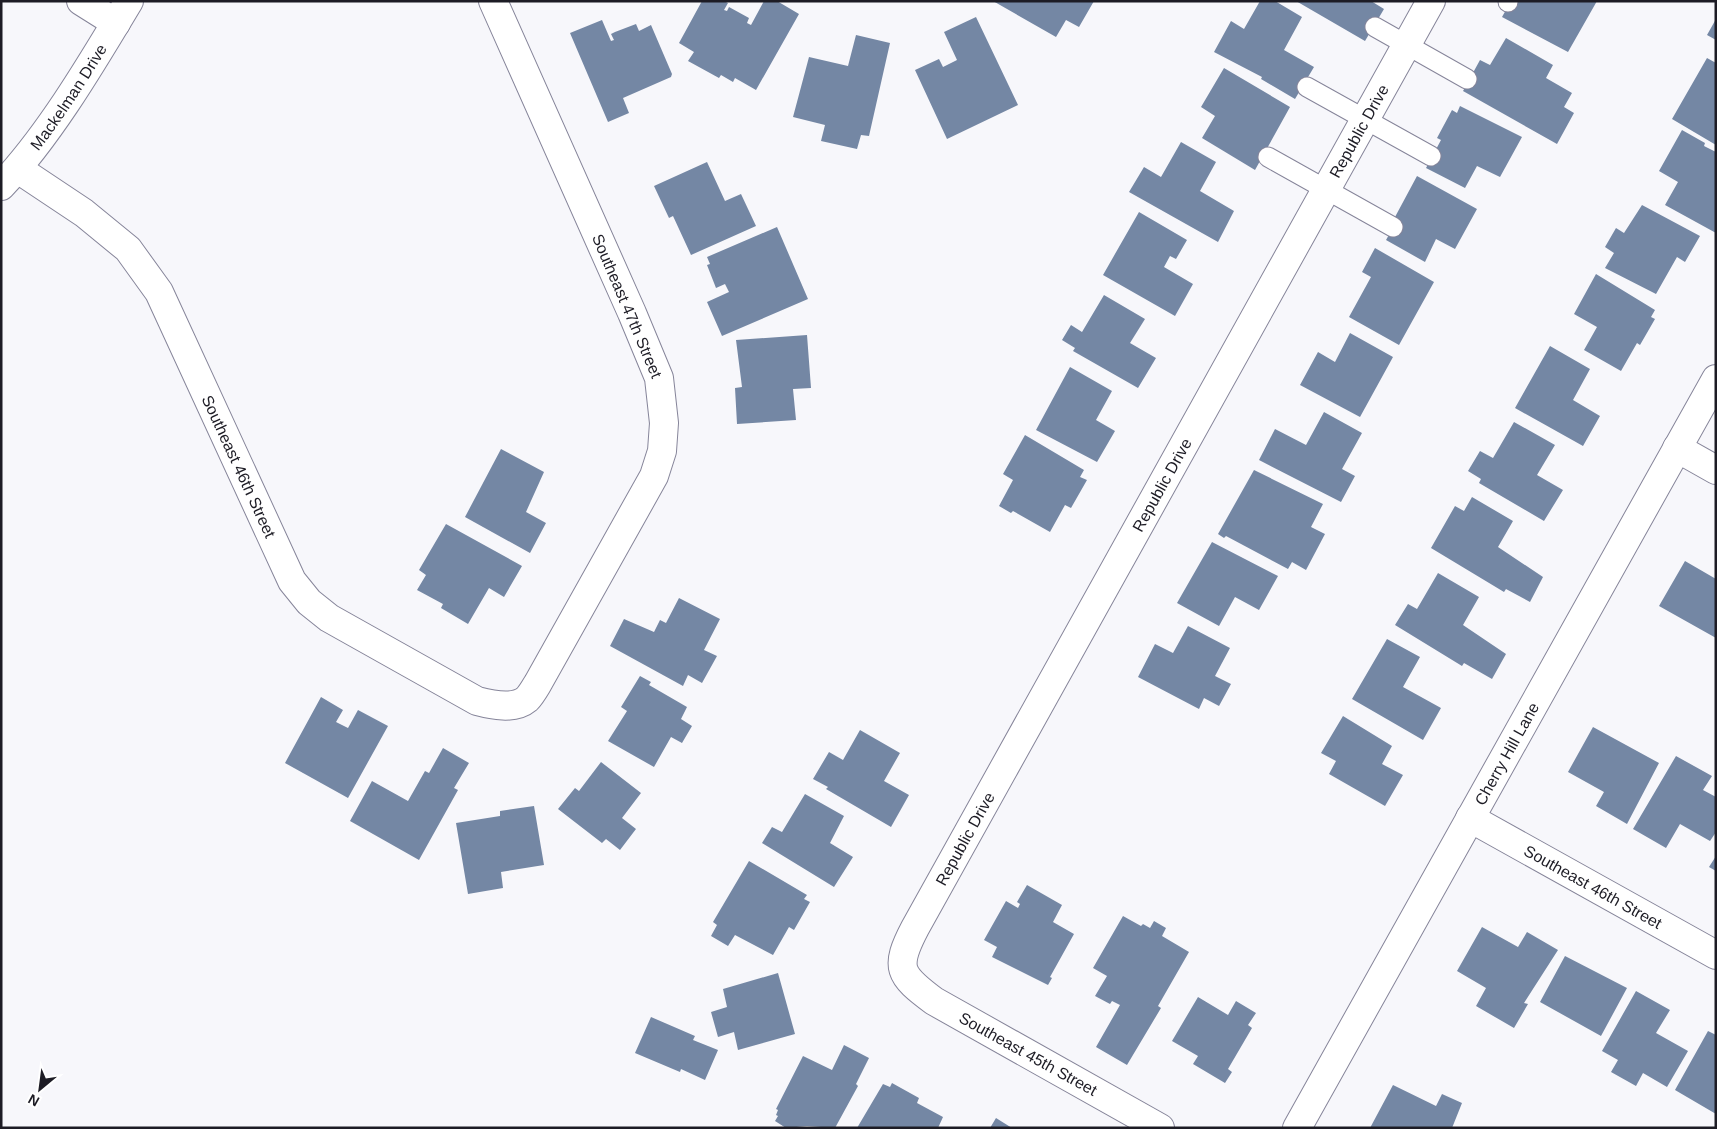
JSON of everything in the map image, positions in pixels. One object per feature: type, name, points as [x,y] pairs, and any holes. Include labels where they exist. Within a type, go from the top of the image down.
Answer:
[{"type":"street","points":[[81,1],[122,12]]},
{"type":"street","name":"Southeast 47th Street","points":[[493,1],[659,378],[664,423],[662,451],[654,476],[538,683],[526,700],[510,705]]},
{"type":"street","name":"Republic Drive","points":[[904,971],[901,963],[903,954],[915,928],[1431,1]]},
{"type":"street","name":"Mackelman Drive","points":[[10,177],[75,88],[122,12]]},
{"type":"street","name":"Southeast 46th Street","points":[[10,177],[84,213],[128,249],[159,292],[292,581],[309,602],[329,618],[477,701],[495,706],[510,705]]},
{"type":"street","name":"Cherry Hill Lane","points":[[1297,1128],[1716,379]]},
{"type":"street","points":[[1677,448],[1716,470]]},
{"type":"street","name":"Southeast 46th Street","points":[[1470,818],[1716,955]]},
{"type":"street","name":"Southeast 45th Street","points":[[904,971],[917,988],[934,1002],[1160,1128]]},
{"type":"lane","points":[[1375,27],[1467,79]]},
{"type":"lane","points":[[1307,87],[1431,156]]},
{"type":"lane","points":[[1268,157],[1393,227]]},
{"type":"building","points":[[702,1],[724,1],[728,3],[724,10],[727,11],[729,7],[749,18],[747,23],[751,25],[764,1],[777,1],[799,14],[756,90],[735,78],[733,82],[721,75],[719,78],[688,61],[694,52],[679,43]]},
{"type":"building","points":[[993,1],[1094,1],[1079,27],[1066,20],[1056,37]]},
{"type":"building","points":[[1260,1],[1275,1],[1302,17],[1284,50],[1314,67],[1295,99],[1261,79],[1262,77],[1214,52],[1231,21],[1244,29]]},
{"type":"building","points":[[1296,1],[1371,1],[1384,9],[1365,41]]},
{"type":"building","points":[[1511,1],[1597,1],[1568,52],[1502,17]]},
{"type":"building","points":[[976,17],[1018,105],[947,139],[915,70],[939,59],[943,67],[957,60],[944,32]]},
{"type":"building","points":[[1716,19],[1716,40],[1707,35]]},
{"type":"building","points":[[602,20],[611,41],[614,40],[611,34],[615,32],[636,24],[639,31],[651,25],[672,74],[671,77],[623,98],[629,113],[608,122],[570,33]]},
{"type":"building","points":[[856,35],[890,43],[869,136],[861,135],[857,149],[821,141],[825,125],[793,117],[809,57],[848,66]]},
{"type":"building","points":[[1506,38],[1553,65],[1546,78],[1572,93],[1564,107],[1574,113],[1557,144],[1463,91],[1480,60],[1490,65]]},
{"type":"building","points":[[1707,58],[1716,63],[1716,145],[1672,119]]},
{"type":"building","points":[[1224,68],[1290,107],[1255,170],[1202,138],[1215,116],[1201,107]]},
{"type":"building","points":[[1460,106],[1522,137],[1500,177],[1477,166],[1465,188],[1426,168],[1441,140],[1437,138],[1452,110],[1457,113]]},
{"type":"building","points":[[1682,130],[1705,143],[1704,146],[1716,152],[1716,233],[1665,205],[1678,182],[1659,171]]},
{"type":"building","points":[[1181,142],[1216,162],[1200,191],[1234,211],[1218,242],[1129,192],[1144,167],[1161,177]]},
{"type":"building","points":[[707,162],[725,201],[741,194],[756,226],[691,255],[673,216],[669,218],[654,186]]},
{"type":"building","points":[[1417,176],[1477,209],[1455,249],[1436,239],[1425,262],[1386,240],[1398,219],[1395,217]]},
{"type":"building","points":[[1642,205],[1700,236],[1685,262],[1677,257],[1656,294],[1605,268],[1614,253],[1605,247],[1616,228],[1624,233]]},
{"type":"building","points":[[1139,212],[1187,240],[1176,259],[1170,256],[1164,267],[1193,284],[1175,316],[1103,275]]},
{"type":"building","points":[[777,227],[808,299],[722,336],[707,302],[729,292],[725,284],[716,288],[707,265],[710,264],[707,257]]},
{"type":"building","points":[[1375,248],[1434,282],[1399,345],[1349,317],[1371,277],[1362,272]]},
{"type":"building","points":[[1596,274],[1655,310],[1651,317],[1655,319],[1640,345],[1637,343],[1621,371],[1584,350],[1597,327],[1574,314]]},
{"type":"building","points":[[1104,295],[1145,319],[1130,343],[1156,358],[1138,388],[1073,351],[1075,348],[1062,340],[1071,325],[1082,332]]},
{"type":"building","points":[[1350,333],[1393,357],[1360,417],[1300,385],[1318,352],[1335,362]]},
{"type":"building","points":[[807,335],[811,388],[793,389],[796,420],[737,424],[735,388],[742,387],[736,340]]},
{"type":"building","points":[[1550,346],[1590,369],[1573,400],[1600,416],[1583,446],[1515,408]]},
{"type":"building","points":[[1070,367],[1112,391],[1096,420],[1115,431],[1097,462],[1036,430]]},
{"type":"building","points":[[1324,412],[1362,433],[1342,469],[1355,476],[1341,502],[1259,460],[1275,429],[1306,445]]},
{"type":"building","points":[[1514,422],[1555,445],[1537,475],[1563,490],[1544,521],[1479,483],[1481,479],[1468,471],[1480,451],[1493,458]]},
{"type":"building","points":[[1025,435],[1084,470],[1080,477],[1087,480],[1071,508],[1065,505],[1050,532],[1013,511],[1011,513],[999,506],[1013,480],[1003,474]]},
{"type":"building","points":[[501,449],[544,472],[526,512],[546,523],[530,553],[465,517]]},
{"type":"building","points":[[1254,470],[1323,504],[1311,527],[1325,534],[1306,570],[1292,562],[1288,569],[1226,536],[1224,538],[1218,534]]},
{"type":"building","points":[[1472,497],[1513,521],[1498,547],[1543,577],[1530,602],[1506,589],[1504,592],[1431,548],[1455,506],[1464,511]]},
{"type":"building","points":[[446,524],[522,566],[504,597],[489,588],[468,624],[441,608],[443,604],[417,590],[426,575],[419,570]]},
{"type":"building","points":[[1212,542],[1278,576],[1259,610],[1235,597],[1219,626],[1177,603]]},
{"type":"building","points":[[1685,561],[1716,579],[1716,638],[1659,606]]},
{"type":"building","points":[[1438,573],[1479,597],[1463,625],[1506,654],[1492,679],[1464,663],[1462,666],[1395,625],[1408,604],[1417,609]]},
{"type":"building","points":[[679,598],[720,619],[704,650],[717,656],[702,683],[688,675],[683,686],[610,646],[624,619],[654,632],[660,620],[666,623]]},
{"type":"building","points":[[1188,626],[1230,648],[1215,676],[1231,684],[1219,706],[1204,698],[1199,709],[1138,677],[1155,644],[1173,653]]},
{"type":"building","points":[[1387,639],[1420,657],[1403,687],[1441,708],[1423,740],[1352,699]]},
{"type":"building","points":[[640,676],[651,682],[649,685],[687,707],[681,719],[692,726],[682,743],[671,737],[654,767],[608,741],[627,711],[621,707]]},
{"type":"building","points":[[321,697],[343,710],[336,722],[348,728],[358,710],[388,726],[348,798],[285,763]]},
{"type":"building","points":[[1343,716],[1392,746],[1382,764],[1403,775],[1385,806],[1329,774],[1336,761],[1321,753]]},
{"type":"building","points":[[1593,727],[1659,763],[1627,824],[1596,806],[1604,792],[1568,772]]},
{"type":"building","points":[[860,730],[900,753],[884,781],[909,795],[891,827],[826,789],[828,787],[813,779],[829,752],[843,760]]},
{"type":"building","points":[[443,748],[469,763],[454,788],[458,790],[419,860],[350,821],[372,781],[408,801],[425,771],[429,773]]},
{"type":"building","points":[[1676,756],[1712,776],[1703,790],[1716,797],[1716,832],[1710,841],[1680,824],[1666,848],[1633,829]]},
{"type":"building","points":[[601,762],[641,793],[622,818],[636,829],[620,850],[606,839],[602,843],[558,809],[575,788],[579,791]]},
{"type":"building","points":[[805,794],[844,816],[830,843],[853,857],[834,887],[762,843],[772,827],[782,832]]},
{"type":"building","points":[[534,806],[544,865],[501,872],[503,888],[468,894],[456,823],[500,816],[500,811]]},
{"type":"building","points":[[1716,856],[1716,871],[1709,867]]},
{"type":"building","points":[[749,861],[807,895],[804,899],[810,902],[794,930],[789,927],[773,955],[735,935],[728,946],[711,936],[717,925],[713,922]]},
{"type":"building","points":[[1027,885],[1062,905],[1053,922],[1074,934],[1050,977],[1052,978],[1048,985],[992,957],[997,947],[984,940],[1006,901],[1018,908],[1020,904],[1017,902]]},
{"type":"building","points":[[1123,916],[1141,926],[1143,924],[1150,928],[1154,921],[1166,928],[1162,936],[1189,952],[1158,1006],[1161,1008],[1127,1065],[1096,1047],[1120,1005],[1112,1001],[1110,1004],[1095,996],[1107,976],[1093,968]]},
{"type":"building","points":[[1482,927],[1518,947],[1527,932],[1558,950],[1524,1003],[1528,1004],[1514,1028],[1476,1006],[1486,988],[1457,971]]},
{"type":"building","points":[[1565,956],[1627,988],[1601,1036],[1540,1002]]},
{"type":"building","points":[[778,973],[795,1034],[738,1050],[734,1032],[718,1037],[711,1012],[727,1007],[723,989]]},
{"type":"building","points":[[1636,991],[1670,1010],[1656,1033],[1688,1051],[1667,1087],[1643,1073],[1636,1086],[1611,1072],[1618,1060],[1602,1051]]},
{"type":"building","points":[[1198,997],[1228,1015],[1236,1001],[1256,1013],[1248,1025],[1252,1028],[1228,1069],[1232,1072],[1225,1083],[1193,1064],[1198,1056],[1172,1041]]},
{"type":"building","points":[[651,1017],[695,1036],[693,1040],[718,1050],[705,1080],[681,1069],[680,1072],[635,1053]]},
{"type":"building","points":[[1708,1031],[1716,1035],[1716,1114],[1675,1090]]},
{"type":"building","points":[[844,1045],[869,1058],[856,1084],[858,1086],[835,1128],[807,1126],[786,1128],[775,1121],[778,1116],[776,1115],[778,1110],[776,1109],[803,1056],[832,1070]]},
{"type":"building","points":[[892,1083],[919,1098],[917,1103],[943,1117],[938,1128],[857,1128],[883,1084],[890,1087]]},
{"type":"building","points":[[1393,1085],[1436,1106],[1442,1094],[1462,1103],[1452,1128],[1370,1128]]},
{"type":"building","points":[[996,1118],[1012,1128],[990,1128]]}]
